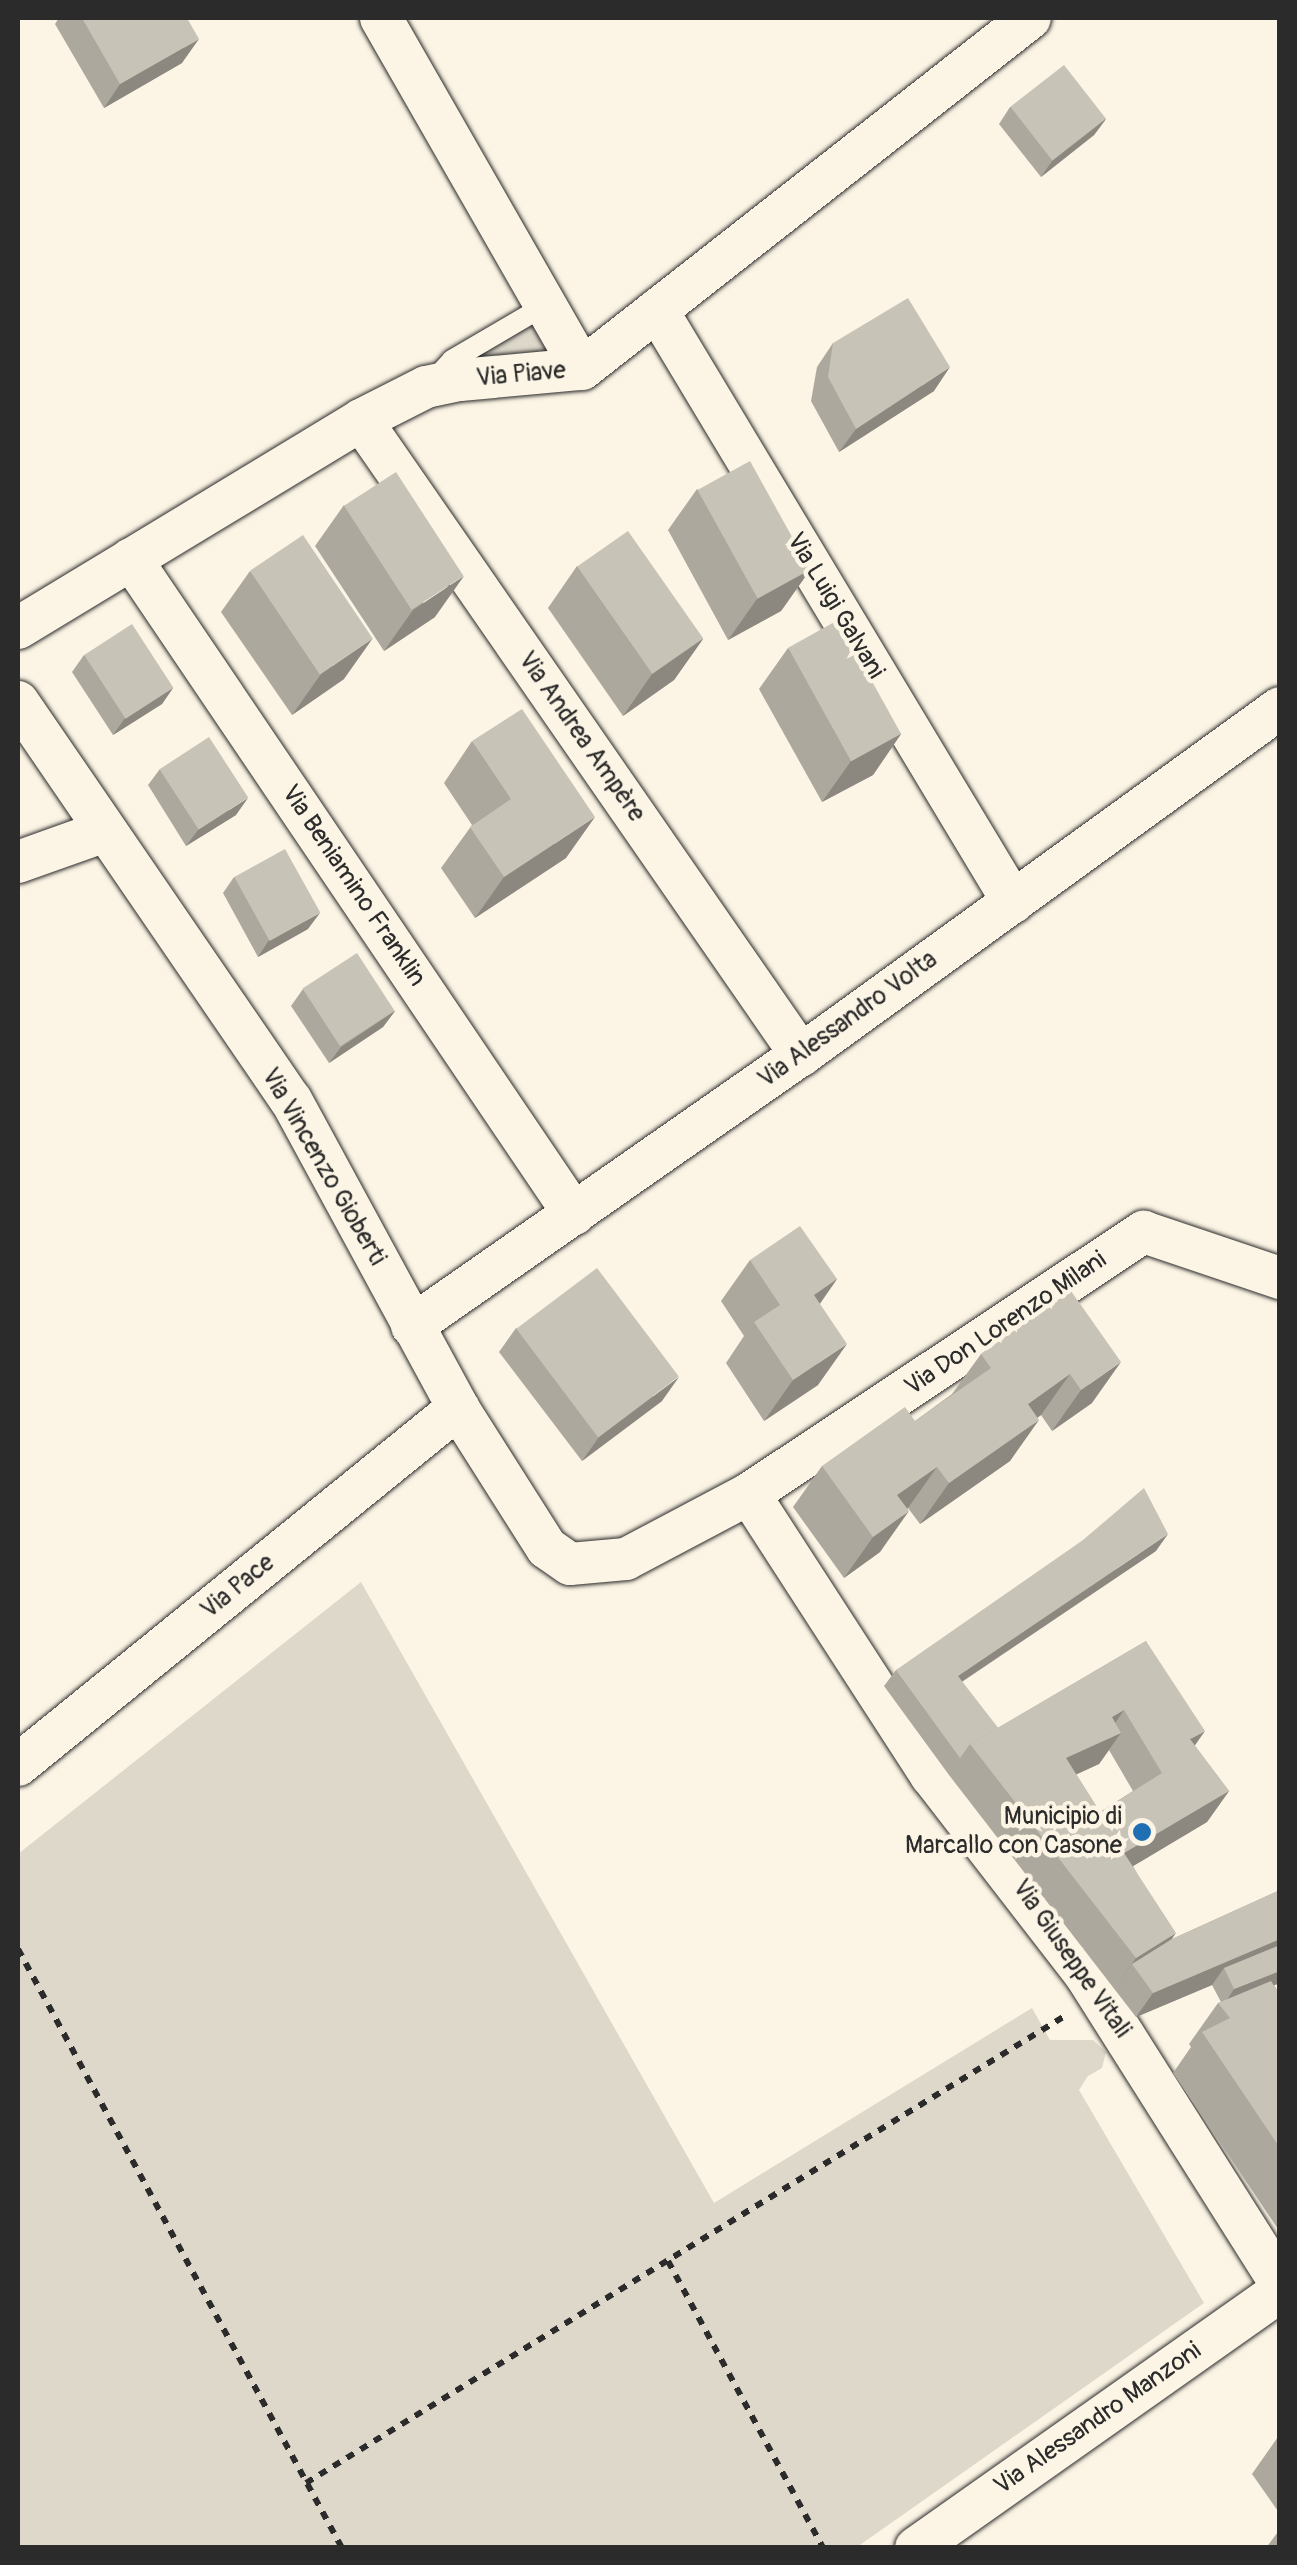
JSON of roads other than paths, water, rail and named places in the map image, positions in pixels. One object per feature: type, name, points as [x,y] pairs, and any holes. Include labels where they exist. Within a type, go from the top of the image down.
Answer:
[{"type":"street","points":[[381,18],[582,370]]},
{"type":"street","name":"Via Piave","points":[[18,628],[361,420],[426,388],[460,380],[582,370],[1008,24]]},
{"type":"street","name":"Via Luigi Galvani","points":[[657,310],[1012,902]]},
{"type":"street","name":"Via Andrea Ampère","points":[[361,420],[801,1055]]},
{"type":"street","name":"Via Beniamino Franklin","points":[[131,559],[574,1214]]},
{"type":"street","name":"Via Vincenzo Gioberti","points":[[18,702],[290,1100],[458,1408],[547,1548],[570,1564],[596,1565]]},
{"type":"street","name":"Via Alessandro Volta","points":[[412,1326],[801,1055],[1280,708]]},
{"type":"street","points":[[18,862],[106,832]]},
{"type":"street","name":"Via Don Lorenzo Milani","points":[[596,1565],[654,1546],[749,1494],[1144,1232],[1280,1278]]},
{"type":"street","name":"Via Pace","points":[[18,1765],[458,1408]]},
{"type":"street","name":"Via Giuseppe Vitali","points":[[749,1494],[932,1776],[1092,1985],[1280,2287]]},
{"type":"street","name":"Via Alessandro Manzoni","points":[[916,2548],[1280,2287]]},
{"type":"lane","points":[[426,388],[452,360],[544,306]]},
{"type":"place","name":"Municipio di Marcallo con Casone","points":[[1142,1832]]}]
